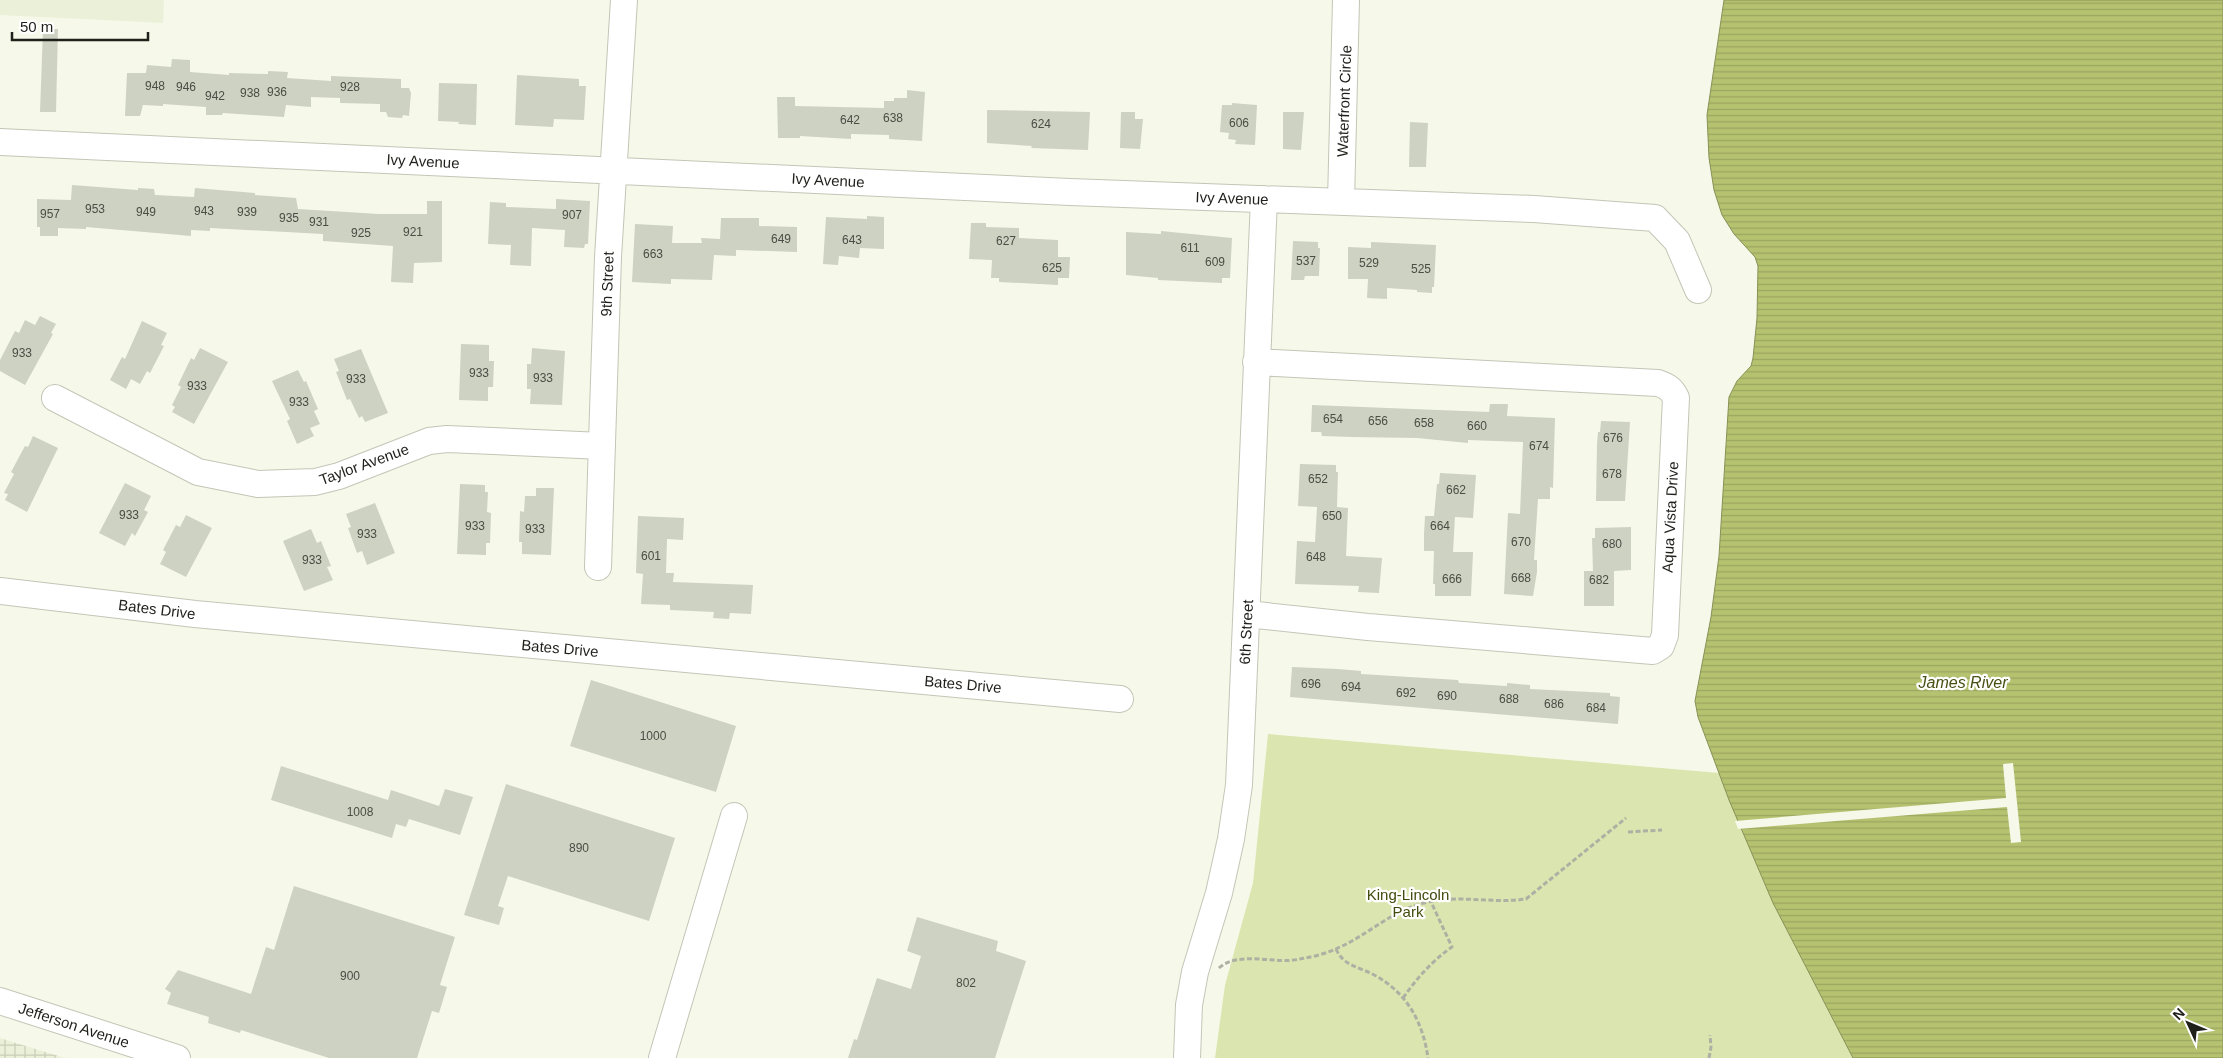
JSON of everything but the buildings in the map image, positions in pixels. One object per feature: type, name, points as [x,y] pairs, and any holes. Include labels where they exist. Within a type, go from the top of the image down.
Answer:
[{"type":"street","name":"9th Street","points":[[598,567],[613,170],[624,0]]},
{"type":"street","name":"Waterfront Circle","points":[[1341,202],[1346,0]]},
{"type":"street","name":"Ivy Avenue","points":[[0,142],[1264,199],[1534,209],[1655,218],[1677,240],[1698,290]]},
{"type":"street","name":"6th Street","points":[[1187,1058],[1189,1005],[1195,972],[1219,893],[1232,839],[1239,785],[1264,199]]},
{"type":"street","name":"Aqua Vista Drive","points":[[1247,614],[1368,627],[1653,651],[1661,646],[1665,635],[1676,398],[1668,386],[1658,382],[1256,362]]},
{"type":"street","name":"Taylor Avenue","points":[[55,398],[198,472],[258,484],[315,482],[339,476],[429,441],[447,439],[602,446]]},
{"type":"street","name":"Bates Drive","points":[[0,591],[195,614],[1120,699]]},
{"type":"street","points":[[662,1058],[734,816]]},
{"type":"street","name":"Jefferson Avenue","points":[[0,1001],[177,1058]]},
{"type":"path","points":[[1214,974],[1225,963],[1238,960],[1281,962],[1300,960],[1336,948],[1395,915],[1423,903],[1452,898],[1511,902],[1526,900],[1626,818]]},
{"type":"path","points":[[1628,832],[1662,830]]},
{"type":"path","points":[[1403,998],[1419,975],[1436,958],[1452,947],[1431,902]]},
{"type":"path","points":[[1336,948],[1340,957],[1346,963],[1376,975],[1411,1007],[1420,1024],[1428,1058]]},
{"type":"path","points":[[1709,1058],[1711,1047],[1710,1035]]},
{"type":"shaded area","points":[[0,0],[164,0],[163,23],[0,15]]},
{"type":"shaded area","points":[[0,1038],[65,1058],[0,1058]]},
{"type":"green space","name":"King-Lincoln Park","points":[[1268,734],[1719,773],[1773,903],[1853,1058],[1215,1058],[1225,985],[1253,883]]},
{"type":"water","name":"James River","points":[[1724,0],[2223,0],[2223,1058],[1853,1058],[1773,903],[1729,800],[1698,717],[1695,701],[1711,617],[1719,556],[1729,397],[1737,381],[1751,366],[1757,318],[1758,266],[1755,257],[1734,234],[1722,215],[1714,190],[1709,158],[1707,115]]},
{"type":"pier","points":[[2013,763],[2021,842],[2011,843],[2007,807],[1738,829],[1735,821],[2006,798],[2003,764]]}]
